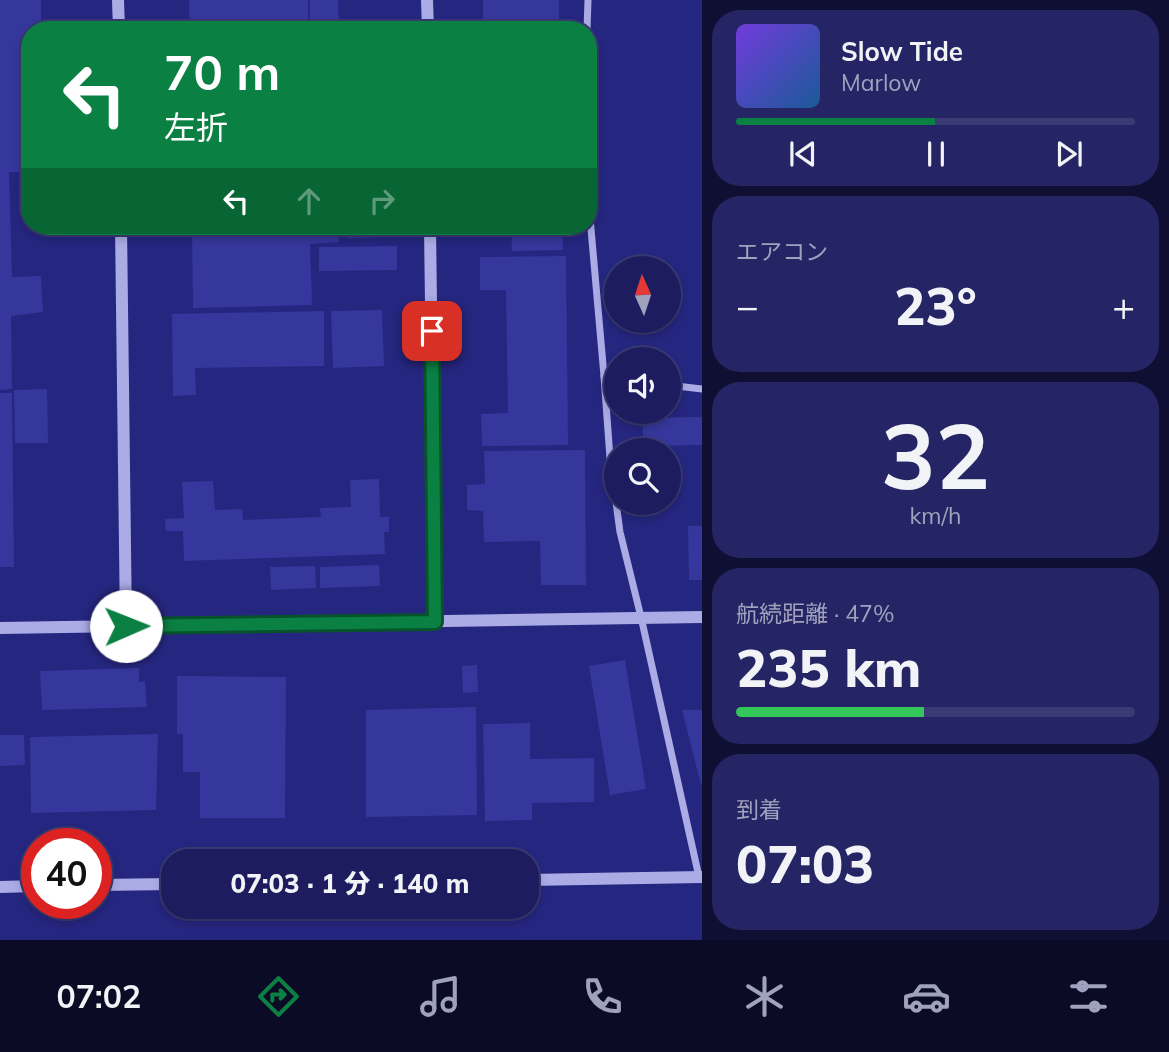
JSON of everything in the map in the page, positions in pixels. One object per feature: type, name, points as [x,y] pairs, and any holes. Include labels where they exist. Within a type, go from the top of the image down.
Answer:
[{"type":"street","points":[[118,0],[119,21]]},
{"type":"street","points":[[427,0],[428,21]]},
{"type":"street","points":[[587,21],[588,0]]},
{"type":"street","points":[[121,235],[126,626]]},
{"type":"street","points":[[430,235],[435,622]]},
{"type":"street","points":[[592,235],[604,376]]},
{"type":"street","points":[[681,386],[702,389]]},
{"type":"street","points":[[539,880],[700,877],[620,532],[608,424]]},
{"type":"street","points":[[0,628],[702,617]]},
{"type":"street","points":[[112,885],[161,884]]},
{"type":"street","points":[[0,887],[21,886]]},
{"type":"building","points":[[0,0],[41,0],[41,21],[21,21],[21,172],[9,172],[12,277],[41,276],[43,312],[11,316],[12,389],[0,390]]},
{"type":"building","points":[[189,0],[308,0],[308,21],[190,21]]},
{"type":"building","points":[[310,0],[338,0],[339,21],[310,21]]},
{"type":"building","points":[[483,0],[559,0],[559,21],[483,21]]},
{"type":"building","points":[[192,235],[339,235],[339,242],[310,244],[312,305],[193,308]]},
{"type":"building","points":[[347,235],[396,237],[347,238]]},
{"type":"building","points":[[511,235],[562,235],[563,250],[512,251]]},
{"type":"building","points":[[397,246],[397,270],[319,271],[319,247]]},
{"type":"building","points":[[566,256],[568,445],[482,446],[481,414],[508,413],[506,290],[480,290],[480,257]]},
{"type":"building","points":[[382,310],[384,366],[333,368],[331,311]]},
{"type":"building","points":[[324,311],[324,366],[195,368],[196,395],[173,396],[172,314]]},
{"type":"building","points":[[47,389],[48,443],[15,443],[14,390]]},
{"type":"building","points":[[0,393],[12,393],[14,567],[0,567]]},
{"type":"building","points":[[681,417],[702,417],[702,445],[681,445],[681,438],[643,438],[643,424],[681,424]]},
{"type":"building","points":[[585,450],[586,585],[541,585],[540,541],[484,542],[483,511],[467,510],[467,485],[485,484],[484,451]]},
{"type":"building","points":[[379,479],[380,517],[389,517],[389,532],[384,532],[385,554],[184,561],[183,531],[166,531],[165,519],[184,518],[182,482],[213,481],[215,510],[242,509],[243,520],[321,517],[320,508],[351,507],[350,480]]},
{"type":"building","points":[[688,526],[702,526],[702,580],[689,580]]},
{"type":"building","points":[[379,565],[380,586],[320,588],[320,567]]},
{"type":"building","points":[[315,566],[316,588],[271,590],[270,567]]},
{"type":"building","points":[[625,660],[646,789],[610,795],[589,666]]},
{"type":"building","points":[[477,665],[478,692],[463,693],[462,666]]},
{"type":"building","points":[[139,668],[139,682],[145,681],[147,707],[42,710],[40,671]]},
{"type":"building","points":[[177,676],[286,677],[285,818],[200,818],[200,772],[183,772],[183,734],[177,734]]},
{"type":"building","points":[[476,707],[477,815],[366,817],[366,710]]},
{"type":"building","points":[[682,710],[702,710],[702,785],[701,785]]},
{"type":"building","points":[[530,723],[530,759],[594,758],[594,802],[532,803],[532,820],[485,821],[483,724]]},
{"type":"building","points":[[158,734],[156,810],[31,813],[30,737]]},
{"type":"building","points":[[0,735],[24,735],[25,765],[0,766]]},
{"type":"route","points":[[126,626],[435,622],[432,331]]}]
